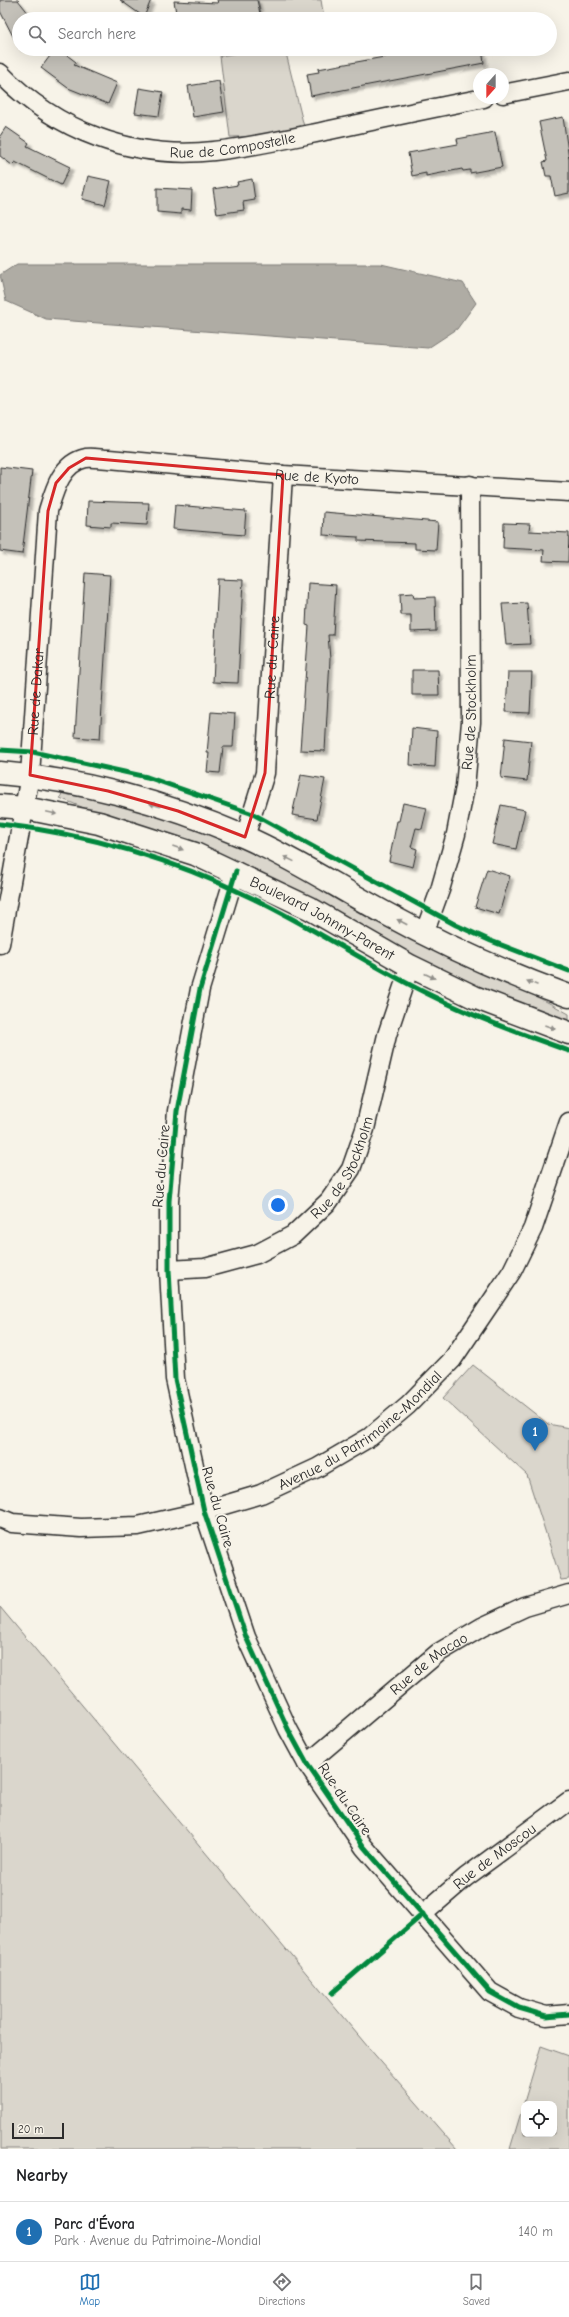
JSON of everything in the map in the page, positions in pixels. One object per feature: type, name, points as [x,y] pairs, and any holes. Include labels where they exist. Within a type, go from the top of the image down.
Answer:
[{"type":"street","name":"Rue de Compostelle","points":[[0,73],[18,92],[48,114],[77,130],[141,150],[179,153],[213,152],[267,143],[473,100]]},
{"type":"street","points":[[509,93],[569,81]]},
{"type":"street","name":"Rue de Kyoto","points":[[68,468],[86,458],[109,459],[283,475],[569,492]]},
{"type":"street","name":"Rue de Dakar","points":[[0,944],[30,775],[48,511],[56,483],[68,468]]},
{"type":"street","name":"Rue du Caire","points":[[245,837],[265,773],[283,475]]},
{"type":"street","name":"Rue de Stockholm","points":[[424,934],[440,890],[456,834],[465,787],[471,729],[470,485]]},
{"type":"street","points":[[0,773],[30,775],[108,791],[178,811],[245,837],[310,869],[424,934],[464,954],[569,996]]},
{"type":"street","name":"Boulevard Johnny-Parent","points":[[0,806],[25,808],[99,823],[151,838],[236,871],[309,908],[410,966],[474,997],[569,1033]]},
{"type":"street","name":"Rue du Caire","points":[[236,871],[200,989],[177,1111],[169,1201],[169,1270],[175,1379],[204,1511],[246,1637],[288,1729],[307,1764],[364,1847],[490,1992],[526,2010],[546,2016],[569,2014]]},
{"type":"street","name":"Rue de Stockholm","points":[[169,1270],[205,1268],[257,1254],[293,1235],[329,1201],[351,1169],[360,1142],[387,1035],[410,966]]},
{"type":"street","name":"Avenue du Patrimoine-Mondial","points":[[0,1518],[12,1523],[81,1528],[138,1526],[204,1511],[261,1494],[317,1468],[370,1437],[408,1404],[452,1360],[515,1263],[533,1228],[569,1122]]},
{"type":"street","name":"Rue de Macao","points":[[307,1764],[438,1653],[482,1627],[525,1607],[569,1594]]},
{"type":"street","name":"Rue de Moscou","points":[[423,1914],[466,1877],[569,1801]]},
{"type":"highlighted area","points":[[86,458],[283,475],[265,773],[245,837],[178,811],[108,791],[30,775],[48,511],[56,483],[69,468]]},
{"type":"shaded area","points":[[258,0],[321,0],[323,12],[261,12]]},
{"type":"shaded area","points":[[220,56],[287,56],[306,135],[230,137]]},
{"type":"shaded area","points":[[17,264],[381,264],[463,283],[476,303],[457,329],[428,348],[46,319],[6,301],[0,275]]},
{"type":"shaded area","points":[[63,791],[145,812],[198,830],[251,851],[295,872],[416,942],[512,985],[569,1014],[569,1022],[464,981],[413,957],[311,897],[246,865],[180,838],[84,808],[60,798]]},
{"type":"shaded area","points":[[473,1365],[548,1424],[569,1428],[569,1579],[561,1580],[527,1475],[443,1398]]},
{"type":"shaded area","points":[[0,1607],[368,2047],[457,2149],[0,2149]]},
{"type":"shaded area","points":[[541,2046],[569,2056],[569,2149],[510,2149],[521,2112],[521,2137],[557,2137],[557,2101],[524,2101]]},
{"type":"building","points":[[0,0],[18,0],[27,12],[12,12],[12,34],[0,11]]},
{"type":"building","points":[[120,0],[151,0],[146,12],[137,12]]},
{"type":"building","points":[[217,0],[257,0],[260,12],[176,12],[174,1],[218,3]]},
{"type":"building","points":[[50,56],[68,56],[76,62],[74,65],[117,83],[108,104],[68,88],[41,68]]},
{"type":"building","points":[[390,56],[483,56],[484,63],[311,96],[307,74],[319,72],[318,69]]},
{"type":"building","points":[[219,81],[224,112],[193,117],[188,86]]},
{"type":"building","points":[[139,88],[163,92],[159,116],[135,113]]},
{"type":"building","points":[[563,117],[569,159],[569,193],[555,196],[551,176],[546,176],[543,162],[547,161],[539,122]]},
{"type":"building","points":[[6,127],[29,143],[27,146],[70,167],[61,185],[15,162],[12,165],[0,156],[0,136]]},
{"type":"building","points":[[495,132],[502,167],[470,173],[470,170],[463,171],[462,169],[426,176],[426,173],[412,176],[408,153],[458,144],[457,139]]},
{"type":"building","points":[[88,176],[111,181],[105,205],[82,199]]},
{"type":"building","points":[[252,179],[255,200],[243,202],[244,210],[217,214],[213,189],[238,185],[237,182]]},
{"type":"building","points":[[157,188],[192,190],[191,210],[181,209],[181,214],[157,212]]},
{"type":"building","points":[[0,467],[32,471],[22,554],[0,551]]},
{"type":"building","points":[[88,501],[149,503],[147,525],[111,523],[111,527],[87,525]]},
{"type":"building","points":[[175,505],[246,511],[244,535],[173,529]]},
{"type":"building","points":[[324,512],[438,522],[436,550],[415,549],[415,543],[358,541],[358,537],[323,535]]},
{"type":"building","points":[[504,523],[530,524],[529,531],[569,533],[568,562],[543,561],[544,550],[503,548]]},
{"type":"building","points":[[85,573],[110,575],[100,739],[75,737]]},
{"type":"building","points":[[218,579],[243,580],[238,683],[213,682]]},
{"type":"building","points":[[308,583],[336,585],[333,635],[328,635],[330,659],[325,751],[300,750],[309,626],[306,625]]},
{"type":"building","points":[[413,593],[414,598],[435,597],[436,631],[411,632],[411,615],[401,615],[400,594]]},
{"type":"building","points":[[527,603],[530,644],[506,645],[502,604]]},
{"type":"building","points":[[412,670],[438,670],[439,695],[412,695]]},
{"type":"building","points":[[508,672],[532,672],[530,713],[506,712]]},
{"type":"building","points":[[211,712],[235,714],[233,747],[223,747],[220,773],[207,772],[209,753],[207,753]]},
{"type":"building","points":[[412,728],[437,731],[435,767],[410,765]]},
{"type":"building","points":[[505,738],[531,741],[527,781],[501,778]]},
{"type":"building","points":[[301,775],[325,779],[317,819],[292,815]]},
{"type":"building","points":[[403,803],[427,808],[422,829],[416,828],[411,847],[417,849],[413,867],[389,861],[397,821],[399,821]]},
{"type":"building","points":[[501,805],[525,810],[516,849],[492,844]]},
{"type":"building","points":[[487,869],[510,876],[499,914],[475,907]]},
{"type":"cycle path","points":[[0,750],[33,752],[147,777],[253,814],[456,925],[491,941],[569,971]]},
{"type":"cycle path","points":[[0,824],[66,834],[130,851],[193,872],[276,910],[406,983],[445,1002],[498,1025],[569,1051]]},
{"type":"cycle path","points":[[236,871],[200,989],[177,1111],[169,1201],[169,1270],[175,1379],[204,1511],[246,1637],[288,1729],[307,1764],[364,1847],[490,1992],[519,2008],[546,2016],[569,2014]]},
{"type":"cycle path","points":[[332,1993],[423,1914]]},
{"type":"place","name":"Parc d'Évora","points":[[535,1451]]}]
